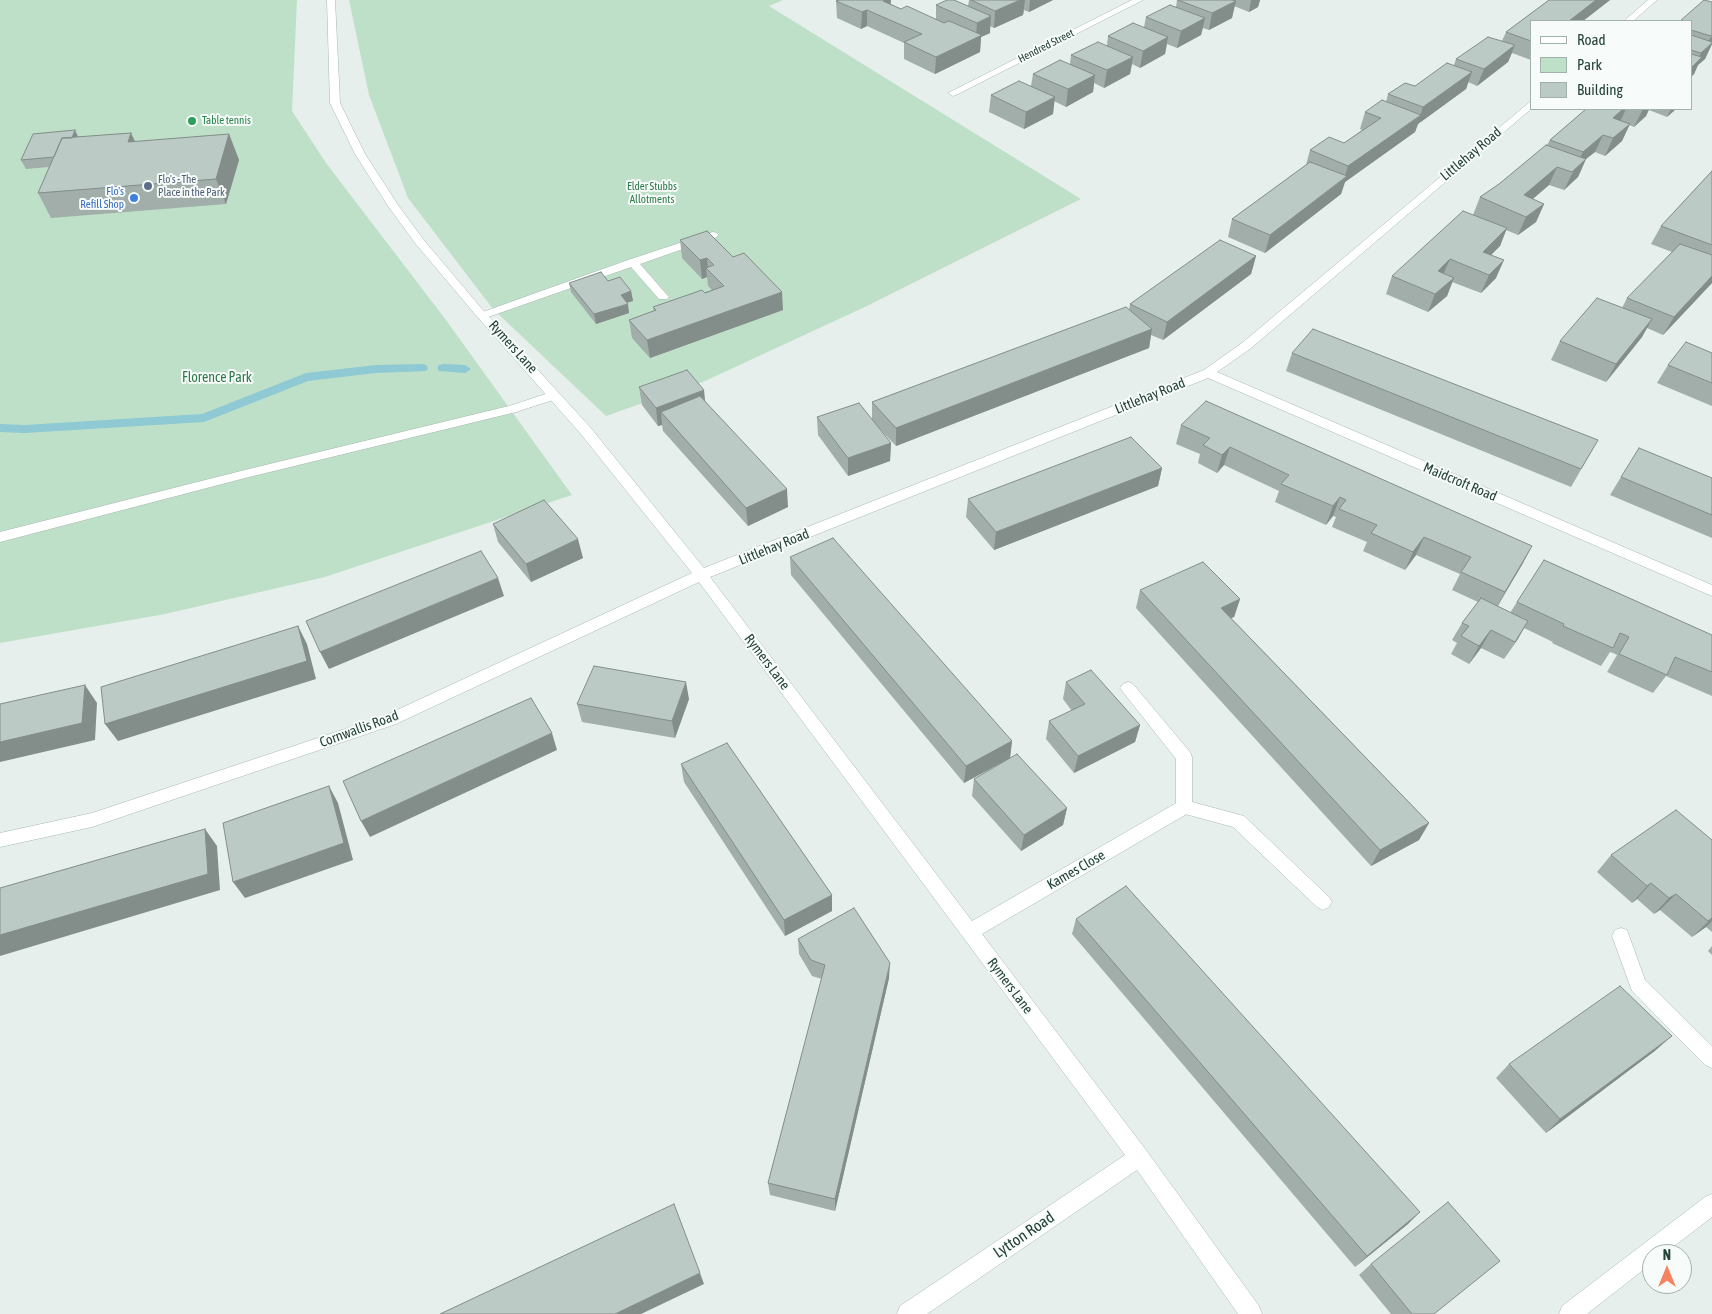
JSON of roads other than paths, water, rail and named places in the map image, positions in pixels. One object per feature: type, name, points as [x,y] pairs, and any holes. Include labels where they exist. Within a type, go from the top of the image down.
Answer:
[{"type":"street","name":"Rymers Lane","points":[[331,0],[336,103],[360,154],[393,206],[420,242],[555,395],[701,574],[968,932],[1139,1157],[1251,1314]]},
{"type":"street","name":"Hendred Street","points":[[953,93],[1139,0]]},
{"type":"street","points":[[1629,20],[1653,0]]},
{"type":"street","name":"Littlehay Road","points":[[701,574],[770,550],[1208,373],[1246,346],[1530,105]]},
{"type":"street","points":[[484,316],[632,262],[713,235]]},
{"type":"street","points":[[632,262],[663,297]]},
{"type":"street","name":"Maidcroft Road","points":[[1208,373],[1712,591]]},
{"type":"street","points":[[0,537],[245,474],[512,409],[555,395]]},
{"type":"street","name":"Cornwallis Road","points":[[0,840],[92,820],[390,720],[701,574]]},
{"type":"street","points":[[1128,688],[1184,757],[1184,807],[1238,821],[1323,902]]},
{"type":"street","name":"Kames Close","points":[[968,932],[1184,807]]},
{"type":"street","points":[[1621,936],[1638,986],[1712,1059]]},
{"type":"street","name":"Lytton Road","points":[[908,1314],[1139,1157]]},
{"type":"street","points":[[1570,1314],[1712,1204]]},
{"type":"waterway","points":[[0,428],[25,429],[204,418],[306,377],[376,369],[422,368]]},
{"type":"waterway","points":[[443,368],[465,369]]},
{"type":"place","name":"Table tennis","points":[[192,121]]},
{"type":"place","name":"Flo's - The Place in the Park","points":[[148,186]]},
{"type":"place","name":"Flo's Refill Shop","points":[[134,198]]},
{"type":"park label","name":"Elder Stubbs Allotments","points":[[652,193]]},
{"type":"park label","name":"Florence Park","points":[[217,378]]}]
